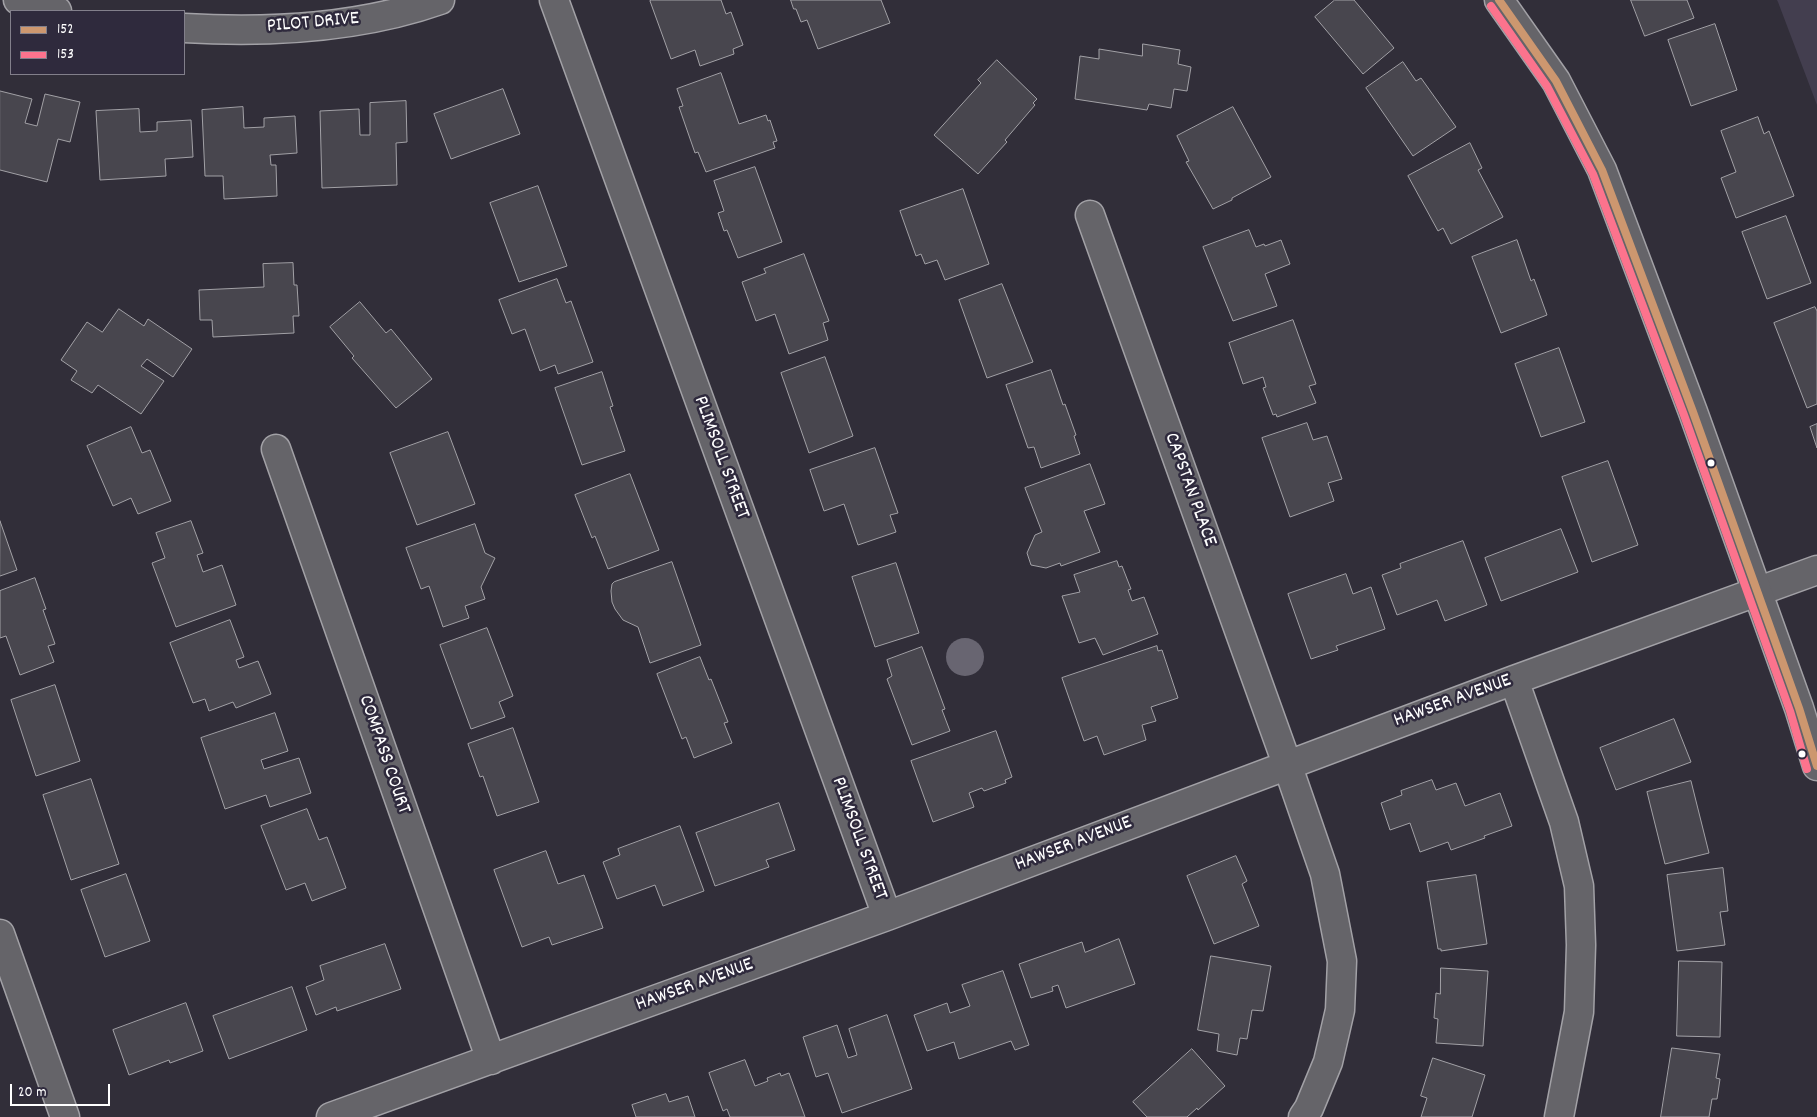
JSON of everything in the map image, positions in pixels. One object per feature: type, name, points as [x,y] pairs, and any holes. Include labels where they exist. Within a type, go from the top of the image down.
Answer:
[{"type":"street","points":[[18,0],[53,10]]},
{"type":"street","name":"PILOT DRIVE","points":[[185,28],[224,30],[309,28],[369,19],[440,0]]},
{"type":"street","name":"PLIMSOLL STREET","points":[[554,0],[887,916]]},
{"type":"street","points":[[1499,0],[1556,81],[1602,170],[1693,412],[1799,708],[1817,766]]},
{"type":"street","name":"CAPSTAN PLACE","points":[[1090,215],[1325,874],[1342,961],[1340,1010],[1328,1062],[1310,1108],[1303,1117]]},
{"type":"street","name":"COMPASS COURT","points":[[276,449],[491,1060]]},
{"type":"street","name":"HAWSER AVENUE","points":[[331,1117],[887,916],[1287,764],[1817,570]]},
{"type":"street","points":[[1514,680],[1564,822],[1579,886],[1581,944],[1579,1012],[1560,1117]]},
{"type":"street","points":[[0,934],[65,1117]]},
{"type":"shaded area","points":[[1777,0],[1817,0],[1817,105],[1778,2]]},
{"type":"shaded area","points":[[965,638],[978,644],[984,657],[978,670],[965,676],[952,670],[946,657],[952,644]]},
{"type":"building","points":[[721,0],[726,14],[731,12],[743,45],[733,49],[734,54],[700,66],[695,50],[671,59],[650,1]]},
{"type":"building","points":[[791,0],[881,0],[890,23],[818,49],[807,20],[801,22]]},
{"type":"building","points":[[1335,0],[1354,0],[1394,48],[1363,74],[1315,17]]},
{"type":"building","points":[[1631,0],[1687,0],[1694,18],[1645,36]]},
{"type":"building","points":[[1715,24],[1737,90],[1691,106],[1668,40]]},
{"type":"building","points":[[1143,44],[1180,50],[1178,64],[1191,67],[1187,91],[1174,89],[1171,108],[1149,104],[1147,110],[1075,99],[1080,56],[1099,59],[1099,49],[1142,56]]},
{"type":"building","points":[[997,60],[1037,99],[1033,103],[1035,105],[1005,140],[1007,142],[978,174],[934,135],[981,83],[978,80]]},
{"type":"building","points":[[1403,62],[1416,81],[1421,78],[1456,127],[1413,156],[1366,88]]},
{"type":"building","points":[[721,73],[739,124],[766,115],[768,121],[770,120],[777,141],[773,142],[775,148],[706,172],[698,152],[695,153],[679,107],[683,106],[677,89]]},
{"type":"building","points":[[503,89],[520,134],[451,159],[434,114]]},
{"type":"building","points":[[0,91],[32,99],[25,123],[37,126],[45,94],[80,102],[70,142],[58,139],[47,182],[0,170]]},
{"type":"building","points":[[406,101],[407,142],[396,143],[397,185],[322,188],[320,111],[359,109],[360,135],[370,135],[370,103]]},
{"type":"building","points":[[243,107],[244,128],[264,127],[264,118],[295,116],[297,153],[270,155],[271,165],[276,165],[277,196],[224,199],[223,176],[205,176],[202,110]]},
{"type":"building","points":[[1233,107],[1271,177],[1213,209],[1186,162],[1189,161],[1177,136]]},
{"type":"building","points":[[139,109],[140,132],[157,131],[157,122],[191,120],[193,157],[165,159],[166,176],[100,180],[96,111]]},
{"type":"building","points":[[1758,117],[1764,134],[1769,131],[1794,196],[1736,218],[1721,178],[1736,172],[1721,131]]},
{"type":"building","points":[[1470,143],[1482,168],[1478,170],[1503,217],[1451,244],[1443,228],[1438,231],[1408,176]]},
{"type":"building","points":[[755,167],[782,242],[738,258],[727,230],[724,231],[718,213],[724,211],[714,181]]},
{"type":"building","points":[[538,186],[567,266],[519,282],[490,203]]},
{"type":"building","points":[[963,189],[989,264],[945,280],[937,260],[925,264],[921,254],[916,256],[900,211]]},
{"type":"building","points":[[1786,216],[1811,283],[1767,299],[1742,232]]},
{"type":"building","points":[[1249,230],[1256,247],[1281,240],[1290,264],[1265,274],[1277,306],[1233,321],[1203,247]]},
{"type":"building","points":[[1517,240],[1531,281],[1534,279],[1547,315],[1501,333],[1472,257]]},
{"type":"building","points":[[804,254],[829,321],[823,323],[828,340],[789,354],[775,314],[756,321],[742,282],[766,273],[764,269]]},
{"type":"building","points":[[293,263],[299,316],[293,316],[294,333],[213,337],[212,320],[200,320],[199,290],[264,287],[263,264]]},
{"type":"building","points":[[557,279],[566,303],[571,301],[593,362],[558,374],[555,365],[540,371],[525,329],[512,334],[499,300]]},
{"type":"building","points":[[1002,284],[1033,362],[987,378],[959,300]]},
{"type":"building","points":[[360,302],[386,333],[391,329],[432,379],[396,408],[352,358],[354,356],[330,327]]},
{"type":"building","points":[[1815,307],[1817,311],[1817,404],[1807,408],[1774,323]]},
{"type":"building","points":[[119,309],[144,326],[148,319],[192,349],[173,377],[147,359],[141,366],[164,381],[141,414],[98,385],[92,393],[71,380],[77,371],[61,360],[87,322],[102,332]]},
{"type":"building","points":[[1293,320],[1316,384],[1309,386],[1316,403],[1277,417],[1276,414],[1273,415],[1263,388],[1266,387],[1263,377],[1243,384],[1229,343]]},
{"type":"building","points":[[1559,348],[1585,422],[1541,437],[1515,364]]},
{"type":"building","points":[[825,357],[853,436],[809,453],[781,373]]},
{"type":"building","points":[[1051,370],[1076,435],[1074,436],[1080,454],[1041,468],[1034,447],[1028,448],[1006,385]]},
{"type":"building","points":[[602,372],[613,406],[610,407],[625,451],[582,465],[555,388]]},
{"type":"building","points":[[1307,423],[1313,440],[1327,436],[1342,479],[1328,483],[1334,501],[1290,517],[1262,438]]},
{"type":"building","points":[[1817,424],[1817,448],[1810,427]]},
{"type":"building","points":[[131,427],[142,453],[150,450],[171,501],[138,514],[131,498],[113,506],[87,446]]},
{"type":"building","points":[[448,432],[475,504],[417,525],[390,453]]},
{"type":"building","points":[[875,448],[898,513],[890,515],[896,532],[858,545],[844,504],[824,511],[810,470]]},
{"type":"building","points":[[1608,461],[1638,545],[1592,562],[1562,477]]},
{"type":"building","points":[[1090,464],[1105,504],[1084,511],[1100,552],[1061,566],[1060,563],[1046,568],[1031,565],[1027,553],[1035,535],[1042,532],[1025,488]]},
{"type":"building","points":[[630,474],[659,550],[608,569],[595,536],[592,538],[575,495]]},
{"type":"building","points":[[0,521],[17,570],[0,576]]},
{"type":"building","points":[[191,521],[203,553],[197,555],[203,572],[222,565],[236,605],[176,627],[152,563],[165,558],[156,533]]},
{"type":"building","points":[[475,524],[485,553],[495,558],[481,587],[485,599],[465,606],[469,618],[443,627],[429,586],[421,589],[406,548]]},
{"type":"building","points":[[1561,529],[1578,572],[1501,601],[1485,558]]},
{"type":"building","points":[[1463,541],[1487,605],[1445,621],[1437,600],[1397,615],[1382,575],[1401,568],[1400,564]]},
{"type":"building","points":[[1117,561],[1119,567],[1122,566],[1131,589],[1128,590],[1132,601],[1144,597],[1158,634],[1103,655],[1095,638],[1079,643],[1062,596],[1080,592],[1074,575]]},
{"type":"building","points":[[672,562],[701,645],[650,663],[638,627],[623,620],[615,609],[612,602],[612,584]]},
{"type":"building","points":[[896,563],[919,633],[875,647],[852,577]]},
{"type":"building","points":[[1346,574],[1353,594],[1371,587],[1385,629],[1336,646],[1338,650],[1311,659],[1288,594]]},
{"type":"building","points":[[35,578],[46,609],[43,610],[55,644],[48,646],[54,662],[20,675],[6,636],[0,638],[0,591]]},
{"type":"building","points":[[230,620],[244,657],[236,660],[239,668],[258,661],[271,694],[236,708],[233,702],[209,711],[205,699],[193,703],[170,643]]},
{"type":"building","points":[[487,628],[513,696],[499,702],[505,717],[471,729],[440,645]]},
{"type":"building","points":[[1157,646],[1158,651],[1162,650],[1178,698],[1151,707],[1156,721],[1142,725],[1146,740],[1104,755],[1097,736],[1084,741],[1062,678]]},
{"type":"building","points":[[922,647],[945,709],[942,710],[950,731],[912,745],[887,679],[892,676],[887,660]]},
{"type":"building","points":[[700,657],[728,722],[724,723],[732,743],[694,758],[686,737],[682,739],[657,674]]},
{"type":"building","points":[[55,685],[80,761],[36,776],[11,700]]},
{"type":"building","points":[[275,713],[288,751],[261,760],[264,769],[299,758],[311,793],[270,807],[266,795],[225,809],[201,738]]},
{"type":"building","points":[[1674,719],[1691,762],[1616,790],[1600,748]]},
{"type":"building","points":[[513,728],[539,802],[497,816],[483,776],[480,777],[468,744]]},
{"type":"building","points":[[996,731],[1012,777],[1005,780],[1006,783],[984,791],[982,788],[969,793],[974,807],[933,822],[911,761]]},
{"type":"building","points":[[91,779],[119,864],[71,880],[43,795]]},
{"type":"building","points":[[1432,780],[1436,790],[1456,783],[1465,806],[1500,793],[1512,826],[1451,850],[1448,842],[1420,852],[1410,823],[1390,830],[1381,803],[1402,795],[1401,791]]},
{"type":"building","points":[[1691,781],[1709,853],[1665,864],[1647,792]]},
{"type":"building","points":[[779,803],[795,850],[766,860],[769,867],[715,886],[696,833]]},
{"type":"building","points":[[307,809],[319,840],[327,837],[346,888],[312,901],[305,883],[286,890],[261,826]]},
{"type":"building","points":[[680,826],[704,891],[663,906],[655,885],[617,899],[603,862],[620,855],[618,849]]},
{"type":"building","points":[[546,851],[558,884],[584,875],[603,928],[552,945],[549,937],[522,947],[494,870]]},
{"type":"building","points":[[1236,856],[1247,881],[1242,884],[1259,926],[1214,944],[1187,876]]},
{"type":"building","points":[[1723,868],[1728,911],[1720,912],[1725,945],[1677,951],[1667,875]]},
{"type":"building","points":[[126,874],[150,941],[105,957],[81,890]]},
{"type":"building","points":[[1476,875],[1487,944],[1441,951],[1441,949],[1438,949],[1427,882]]},
{"type":"building","points":[[1119,939],[1135,984],[1066,1008],[1058,985],[1052,987],[1053,991],[1031,998],[1019,964],[1082,942],[1085,952]]},
{"type":"building","points":[[385,944],[401,989],[337,1011],[336,1007],[316,1015],[306,987],[324,980],[320,966]]},
{"type":"building","points":[[1211,956],[1271,966],[1263,1011],[1252,1010],[1247,1039],[1240,1038],[1237,1055],[1217,1051],[1219,1034],[1198,1030]]},
{"type":"building","points":[[1679,961],[1722,962],[1720,1037],[1677,1036]]},
{"type":"building","points":[[1441,968],[1488,971],[1483,1046],[1436,1043],[1438,1019],[1434,1018],[1436,993],[1440,994]]},
{"type":"building","points":[[1003,971],[1029,1045],[1015,1050],[1011,1041],[959,1059],[954,1042],[927,1051],[914,1015],[947,1003],[950,1013],[970,1006],[962,985]]},
{"type":"building","points":[[292,987],[307,1030],[229,1059],[213,1016]]},
{"type":"building","points":[[186,1003],[203,1051],[170,1063],[169,1060],[129,1075],[113,1030]]},
{"type":"building","points":[[887,1015],[912,1089],[842,1113],[828,1073],[816,1077],[803,1037],[837,1025],[848,1058],[857,1055],[849,1029]]},
{"type":"building","points":[[1672,1048],[1720,1054],[1716,1078],[1720,1079],[1717,1099],[1712,1099],[1709,1117],[1661,1117]]},
{"type":"building","points":[[1192,1049],[1225,1086],[1198,1110],[1197,1108],[1187,1117],[1147,1117],[1133,1102]]},
{"type":"building","points":[[1433,1058],[1485,1075],[1472,1117],[1421,1117],[1427,1098],[1421,1096]]},
{"type":"building","points":[[745,1060],[755,1086],[768,1081],[767,1078],[780,1073],[781,1076],[789,1073],[805,1117],[730,1117],[727,1109],[723,1111],[709,1073]]},
{"type":"building","points":[[666,1094],[669,1102],[688,1096],[695,1117],[636,1117],[632,1105]]},
{"type":"transit line","name":"152","points":[[1499,0],[1556,81],[1602,170],[1693,412],[1799,708],[1817,766]]},
{"type":"transit line","name":"153","points":[[1491,6],[1547,86],[1593,174],[1684,415],[1790,711],[1807,769]]}]
